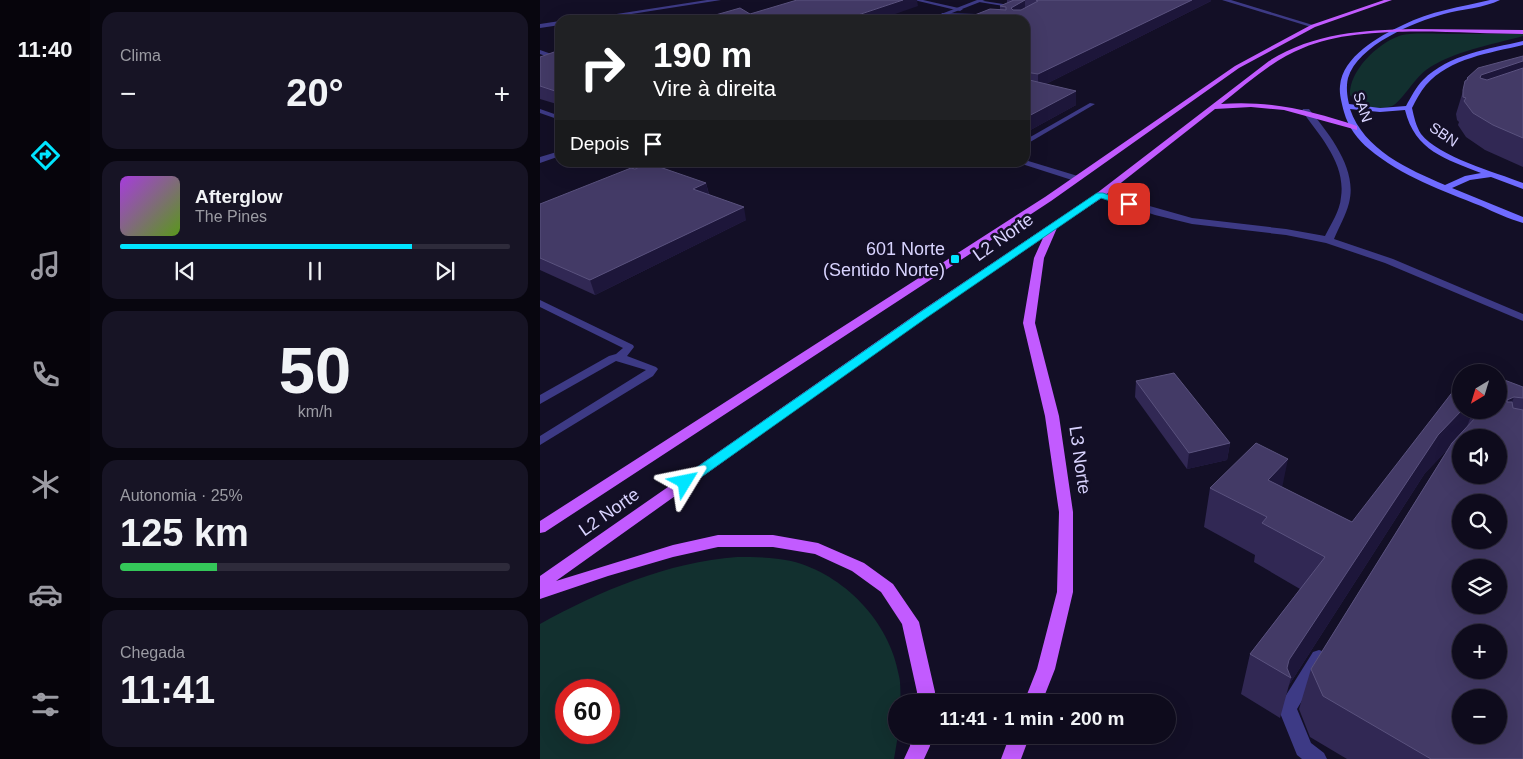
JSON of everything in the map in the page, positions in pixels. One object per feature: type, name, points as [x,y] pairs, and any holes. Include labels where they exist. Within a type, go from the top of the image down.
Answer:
[{"type":"main road","name":"L2 Norte","points":[[544,525],[1078,179],[1237,67],[1313,26],[1389,0]]},
{"type":"main road","name":"SAN","points":[[1497,0],[1413,22],[1362,53],[1347,73],[1343,84],[1346,106],[1354,128],[1362,139],[1379,153],[1446,188],[1523,220]]},
{"type":"main road","name":"L2 Norte","points":[[540,584],[1054,225],[1100,195],[1260,70],[1286,53],[1305,44],[1344,36],[1399,32],[1523,32]]},
{"type":"main road","points":[[1346,106],[1380,110],[1408,108],[1425,82],[1435,73],[1457,61],[1523,43]]},
{"type":"main road","points":[[1212,107],[1257,104],[1306,111],[1354,128]]},
{"type":"main road","name":"SBN","points":[[1408,108],[1413,126],[1420,137],[1430,144],[1450,156],[1523,186]]},
{"type":"main road","points":[[1446,188],[1468,178],[1492,174]]},
{"type":"main road","name":"L3 Norte","points":[[1036,694],[1046,669],[1065,592],[1066,512],[1052,416],[1030,323],[1033,290],[1039,258],[1054,225]]},
{"type":"main road","points":[[540,592],[621,566],[718,541],[773,542],[818,549],[858,567],[887,588],[910,622],[926,694]]},
{"type":"main road","points":[[914,759],[920,744]]},
{"type":"main road","points":[[1011,759],[1017,744]]},
{"type":"street","points":[[615,15],[718,0]]},
{"type":"street","points":[[1225,0],[1313,26]]},
{"type":"street","points":[[942,15],[980,1]]},
{"type":"street","points":[[540,26],[555,24]]},
{"type":"street","points":[[1306,111],[1334,151],[1344,174],[1346,196],[1328,240]]},
{"type":"street","points":[[540,160],[555,155]]},
{"type":"street","points":[[1100,195],[1158,213],[1192,221],[1286,232],[1328,240],[1398,265],[1523,318]]},
{"type":"street","points":[[1317,759],[1304,748],[1286,708],[1328,642]]},
{"type":"lane","points":[[916,0],[960,8]]},
{"type":"lane","points":[[934,4],[946,0]]},
{"type":"lane","points":[[980,1],[1023,8],[1017,4],[1020,1]]},
{"type":"lane","points":[[540,52],[555,57]]},
{"type":"lane","points":[[548,64],[555,61]]},
{"type":"lane","points":[[1030,140],[1092,104],[1082,102]]},
{"type":"lane","points":[[540,111],[555,116]]},
{"type":"lane","points":[[1030,164],[1078,179]]},
{"type":"lane","points":[[540,304],[629,346],[627,351],[619,358]]},
{"type":"lane","points":[[540,400],[607,360],[619,358],[652,369],[651,372],[540,441]]},
{"type":"green space","points":[[1410,34],[1523,34],[1523,36],[1460,53],[1437,63],[1426,70],[1392,106],[1375,108],[1364,105],[1350,95],[1354,77],[1359,68],[1382,45],[1399,36]]},
{"type":"green space","points":[[737,557],[771,558],[791,561],[810,567],[829,577],[862,603],[886,637],[894,656],[899,676],[901,694],[888,694],[888,744],[896,744],[894,759],[540,759],[540,624],[586,600],[635,580],[686,565]]},
{"type":"building","points":[[797,0],[903,0],[858,15],[716,15],[740,8],[750,14]]},
{"type":"building","points":[[1014,0],[1025,0],[1011,8],[1013,10],[1021,10],[1038,1],[1036,0],[1192,0],[1038,74],[1030,73],[1030,15],[975,15],[990,9],[1006,10],[1006,7],[1000,6]]},
{"type":"building","points":[[555,52],[555,91],[540,86],[540,57]]},
{"type":"building","points":[[1523,56],[1523,61],[1481,75],[1480,78],[1487,80],[1523,68],[1523,138],[1493,125],[1473,113],[1464,101],[1466,98],[1463,97],[1463,90],[1467,78],[1478,68]]},
{"type":"building","points":[[1030,80],[1076,91],[1030,115]]},
{"type":"building","points":[[639,167],[660,167],[706,183],[693,189],[744,207],[590,280],[540,258],[540,204],[631,168]]},
{"type":"building","points":[[1174,373],[1230,443],[1189,453],[1136,381]]},
{"type":"building","points":[[1508,381],[1523,387],[1523,398],[1514,397],[1508,400]]},
{"type":"building","points":[[1452,393],[1453,419],[1438,435],[1289,660],[1287,668],[1291,678],[1250,654],[1325,557],[1262,523],[1267,517],[1210,488],[1256,443],[1288,459],[1268,480],[1352,522]]},
{"type":"building","points":[[1508,402],[1512,402],[1513,408],[1523,410],[1523,759],[1431,759],[1323,696],[1311,669],[1452,443],[1452,484],[1507,484],[1507,429],[1465,429],[1474,419],[1508,419]]},
{"type":"place","name":"601 Norte (Sentido Norte)","points":[[955,259]]},
{"type":"route","points":[[685,482],[922,315],[1100,195],[1129,204]]}]
